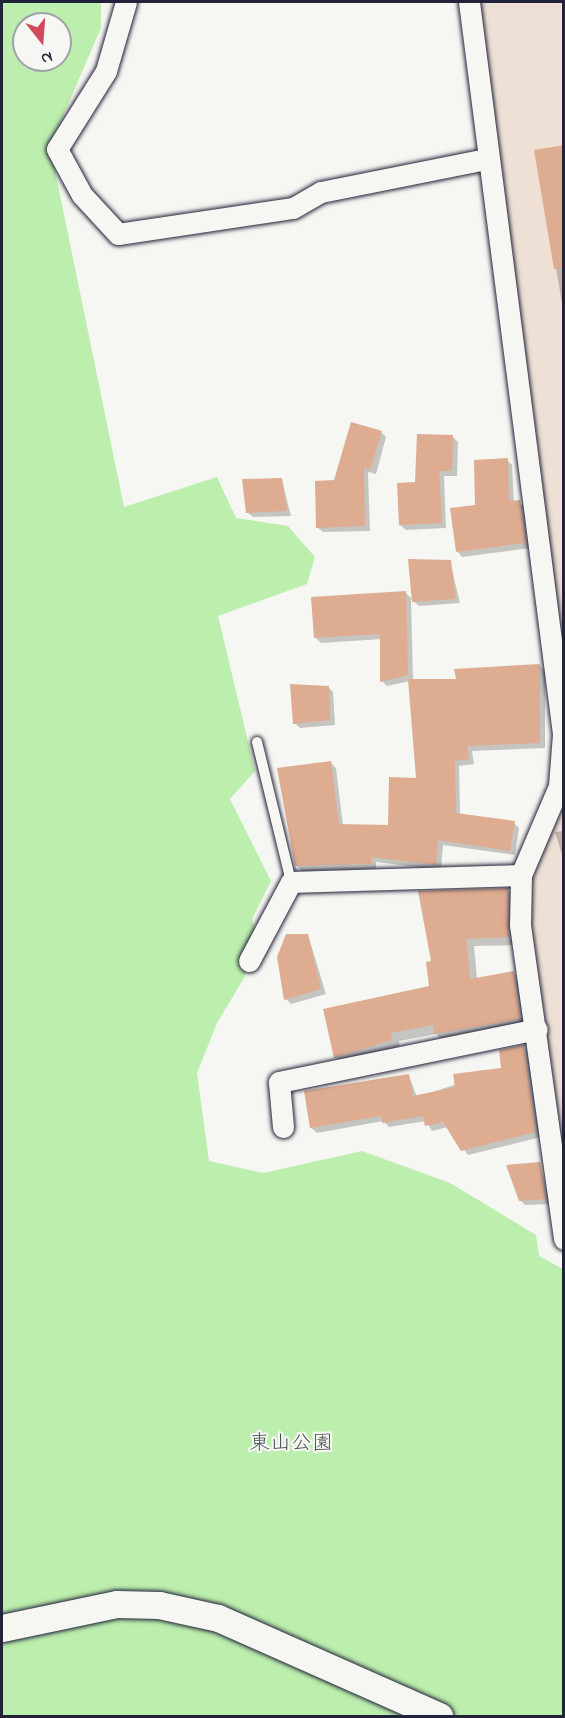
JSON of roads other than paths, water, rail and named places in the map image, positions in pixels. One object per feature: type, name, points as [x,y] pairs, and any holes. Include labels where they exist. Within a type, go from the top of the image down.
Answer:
[{"type":"street","points":[[126,2],[106,71],[57,149],[82,195],[118,234],[293,208],[321,192],[486,159]]},
{"type":"street","points":[[468,2],[486,159],[562,734],[559,786],[521,875],[520,937],[537,1029],[564,1239]]},
{"type":"street","points":[[249,961],[291,882],[521,875]]},
{"type":"street","points":[[283,1127],[279,1082],[537,1029]]},
{"type":"street","points":[[2,1628],[117,1604],[159,1605],[218,1618],[439,1716]]},
{"type":"lane","points":[[256,742],[291,882]]},
{"type":"park label","name":"東山公園","points":[[291,1444]]}]
